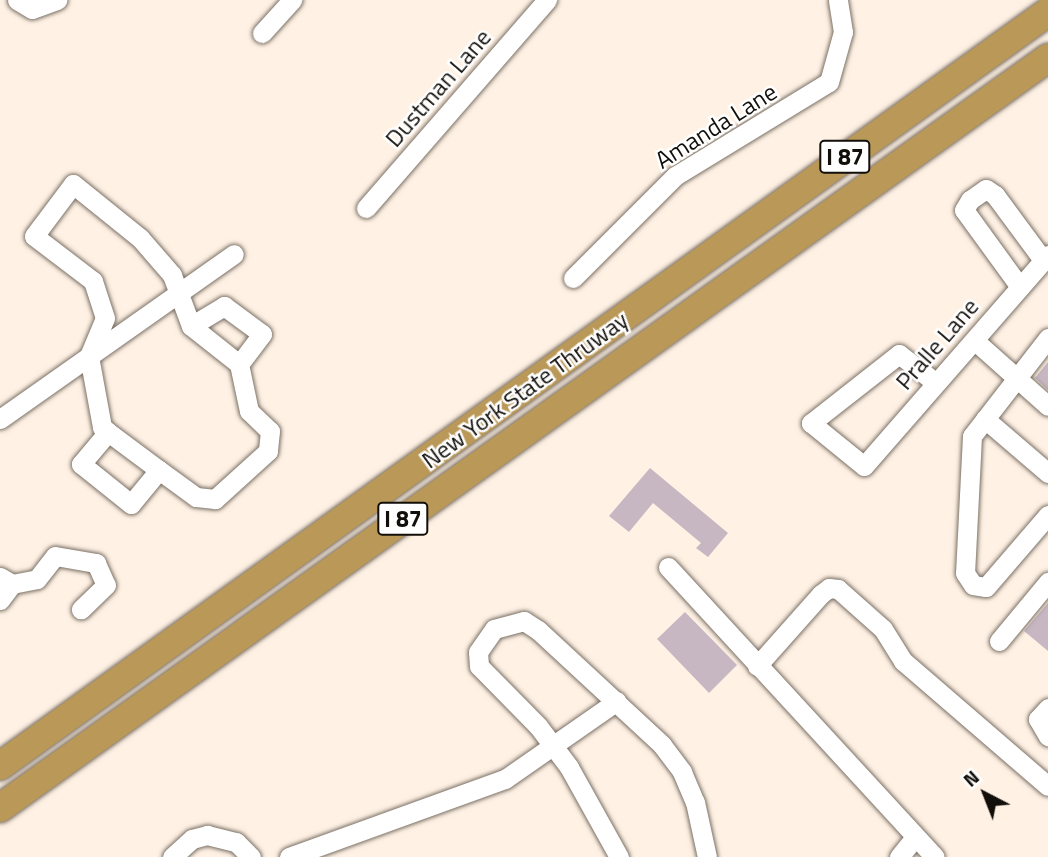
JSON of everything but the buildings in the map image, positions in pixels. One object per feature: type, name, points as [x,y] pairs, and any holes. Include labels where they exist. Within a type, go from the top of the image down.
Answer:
[{"type":"highway","name":"New York State Thruway","points":[[0,766],[1048,12]]},
{"type":"highway","name":"New York State Thruway","points":[[0,808],[1048,58]]},
{"type":"street","points":[[17,0],[32,9],[57,0]]},
{"type":"street","points":[[262,33],[292,0]]},
{"type":"street","name":"Dustman Lane","points":[[366,208],[547,0]]},
{"type":"street","name":"Amanda Lane","points":[[573,278],[675,176],[829,82],[843,32],[838,0]]},
{"type":"street","points":[[73,184],[140,238],[172,275],[191,326],[239,364],[249,411],[270,431],[268,452],[246,467],[221,496],[209,501],[196,497],[102,427],[89,356],[105,318],[93,281],[34,236],[73,184]]},
{"type":"street","points":[[1020,287],[964,210],[970,200],[986,189],[995,195],[1046,258]]},
{"type":"street","points":[[0,419],[234,254]]},
{"type":"street","name":"Pralle Lane","points":[[936,383],[899,354],[811,423],[864,466],[1046,258]]},
{"type":"street","points":[[191,326],[224,306],[262,334],[239,364]]},
{"type":"street","points":[[1048,338],[972,436],[965,573],[973,584],[986,587],[1048,515]]},
{"type":"street","points":[[974,340],[1048,406]]},
{"type":"street","points":[[985,419],[1048,473]]},
{"type":"street","points":[[108,432],[81,464],[131,504],[159,470]]},
{"type":"street","points":[[4,587],[37,579],[55,556],[96,563],[106,585],[81,609]]},
{"type":"street","points":[[668,567],[935,857]]},
{"type":"street","points":[[999,641],[1048,582]]},
{"type":"street","points":[[757,666],[821,594],[829,588],[838,589],[883,629],[903,661],[1048,786]]},
{"type":"street","points":[[620,857],[554,747],[479,666],[478,652],[494,629],[508,622],[531,625],[662,745],[682,772],[695,802],[707,857]]},
{"type":"street","points":[[296,856],[477,791],[554,747],[617,701]]},
{"type":"street","points":[[1048,708],[1038,719],[1048,736]]},
{"type":"street","points":[[172,857],[192,839],[207,835],[236,842],[251,857]]},
{"type":"street","points":[[898,857],[915,837]]}]
